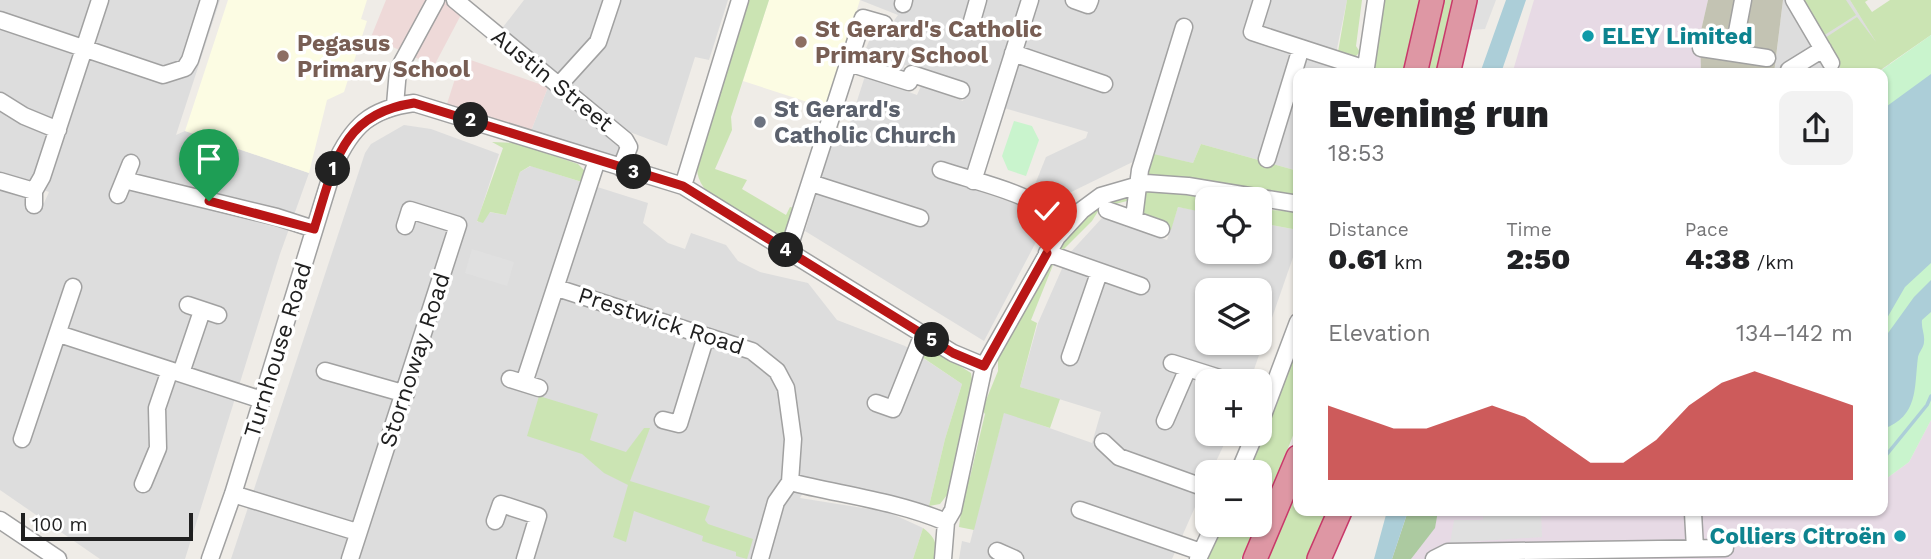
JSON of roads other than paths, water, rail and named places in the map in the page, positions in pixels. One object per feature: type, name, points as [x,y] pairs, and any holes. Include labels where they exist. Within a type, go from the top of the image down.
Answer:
[{"type":"highway","points":[[1416,68],[1432,0]]},
{"type":"highway","points":[[1449,68],[1465,0]]},
{"type":"highway","points":[[1255,559],[1293,469]]},
{"type":"highway","points":[[1319,559],[1338,516]]},
{"type":"street","points":[[0,181],[37,191],[100,0]]},
{"type":"street","points":[[0,20],[163,75],[185,68],[190,60],[209,0]]},
{"type":"street","points":[[436,0],[398,70],[395,106],[414,103],[683,186],[758,229],[788,251],[953,353],[984,366]]},
{"type":"street","name":"Austin Street","points":[[455,0],[625,139],[629,147],[621,168]]},
{"type":"street","points":[[683,186],[740,0]]},
{"type":"street","points":[[972,21],[978,0]]},
{"type":"street","points":[[973,181],[1030,0]]},
{"type":"street","points":[[1074,0],[1088,5],[1090,0]]},
{"type":"street","points":[[1262,0],[1252,32],[1357,68]]},
{"type":"street","points":[[1365,68],[1376,0]]},
{"type":"street","points":[[1733,53],[1743,0]]},
{"type":"street","points":[[1794,0],[1827,56],[1794,68]]},
{"type":"street","points":[[559,85],[597,42],[611,1]]},
{"type":"street","points":[[788,251],[863,18],[884,24]]},
{"type":"street","points":[[1134,218],[1138,184],[1184,27]]},
{"type":"street","points":[[1295,68],[1301,48]]},
{"type":"street","points":[[1701,48],[1767,58]]},
{"type":"street","points":[[1013,53],[1104,85]]},
{"type":"street","points":[[849,63],[909,82],[912,74],[961,90]]},
{"type":"street","points":[[1267,159],[1293,74]]},
{"type":"street","points":[[0,101],[24,116],[58,130]]},
{"type":"street","name":"Turnhouse Road","points":[[212,559],[334,166],[346,142],[372,114],[395,106]]},
{"type":"street","points":[[524,383],[597,160]]},
{"type":"street","points":[[131,163],[121,188],[277,217],[314,229]]},
{"type":"street","points":[[941,170],[1028,197],[1047,208],[1066,225]]},
{"type":"street","points":[[811,183],[920,218]]},
{"type":"street","points":[[943,559],[946,522],[953,510],[984,366],[1047,253],[1066,225],[1101,197],[1138,184],[1188,186],[1293,203]]},
{"type":"street","name":"Stornoway Road","points":[[350,559],[458,225],[411,210],[405,226]]},
{"type":"street","points":[[1107,211],[1161,229]]},
{"type":"street","points":[[1047,253],[1141,286]]},
{"type":"street","points":[[1070,357],[1099,273]]},
{"type":"street","points":[[22,439],[73,287]]},
{"type":"street","name":"Prestwick Road","points":[[556,288],[752,351],[777,371],[786,388],[790,404],[793,439],[790,482]]},
{"type":"street","points":[[144,484],[158,448],[157,408],[203,310]]},
{"type":"street","points":[[1272,379],[1293,333]]},
{"type":"street","points":[[59,334],[262,400]]},
{"type":"street","points":[[876,403],[893,409],[923,334]]},
{"type":"street","points":[[663,420],[679,424],[706,336]]},
{"type":"street","points":[[1172,363],[1195,370]]},
{"type":"street","points":[[1165,421],[1188,368]]},
{"type":"street","points":[[325,371],[405,394]]},
{"type":"street","points":[[1102,444],[1119,457],[1195,484]]},
{"type":"street","points":[[760,559],[776,502],[790,482],[838,494],[888,502],[946,522]]},
{"type":"street","points":[[233,494],[357,532]]},
{"type":"street","points":[[495,521],[502,504],[538,516],[525,559]]},
{"type":"street","points":[[1080,510],[1200,556],[1209,537]]},
{"type":"street","points":[[1693,516],[1695,548]]},
{"type":"street","points":[[0,520],[58,559]]},
{"type":"street","points":[[1434,559],[1448,552],[1725,548]]},
{"type":"street","points":[[997,551],[1015,559]]},
{"type":"water","points":[[1506,0],[1526,0],[1503,68],[1482,68]]},
{"type":"water","points":[[1931,74],[1931,263],[1905,287],[1888,316],[1888,105]]},
{"type":"water","points":[[1931,280],[1931,312],[1922,320],[1924,344],[1918,357],[1915,390],[1909,409],[1903,417],[1888,426],[1888,333],[1914,297]]},
{"type":"water","points":[[1386,516],[1406,516],[1392,559],[1374,559]]},
{"type":"waterway","points":[[1888,453],[1927,405],[1931,396]]},
{"type":"place","name":"ELEY Limited","points":[[1588,36]]},
{"type":"place","name":"St Gerard's Catholic Primary School","points":[[801,42]]},
{"type":"place","name":"Pegasus Primary School","points":[[283,56]]},
{"type":"place","name":"St Gerard's Catholic Church","points":[[760,122]]},
{"type":"place","name":"Colliers Citroën","points":[[1900,536]]}]
